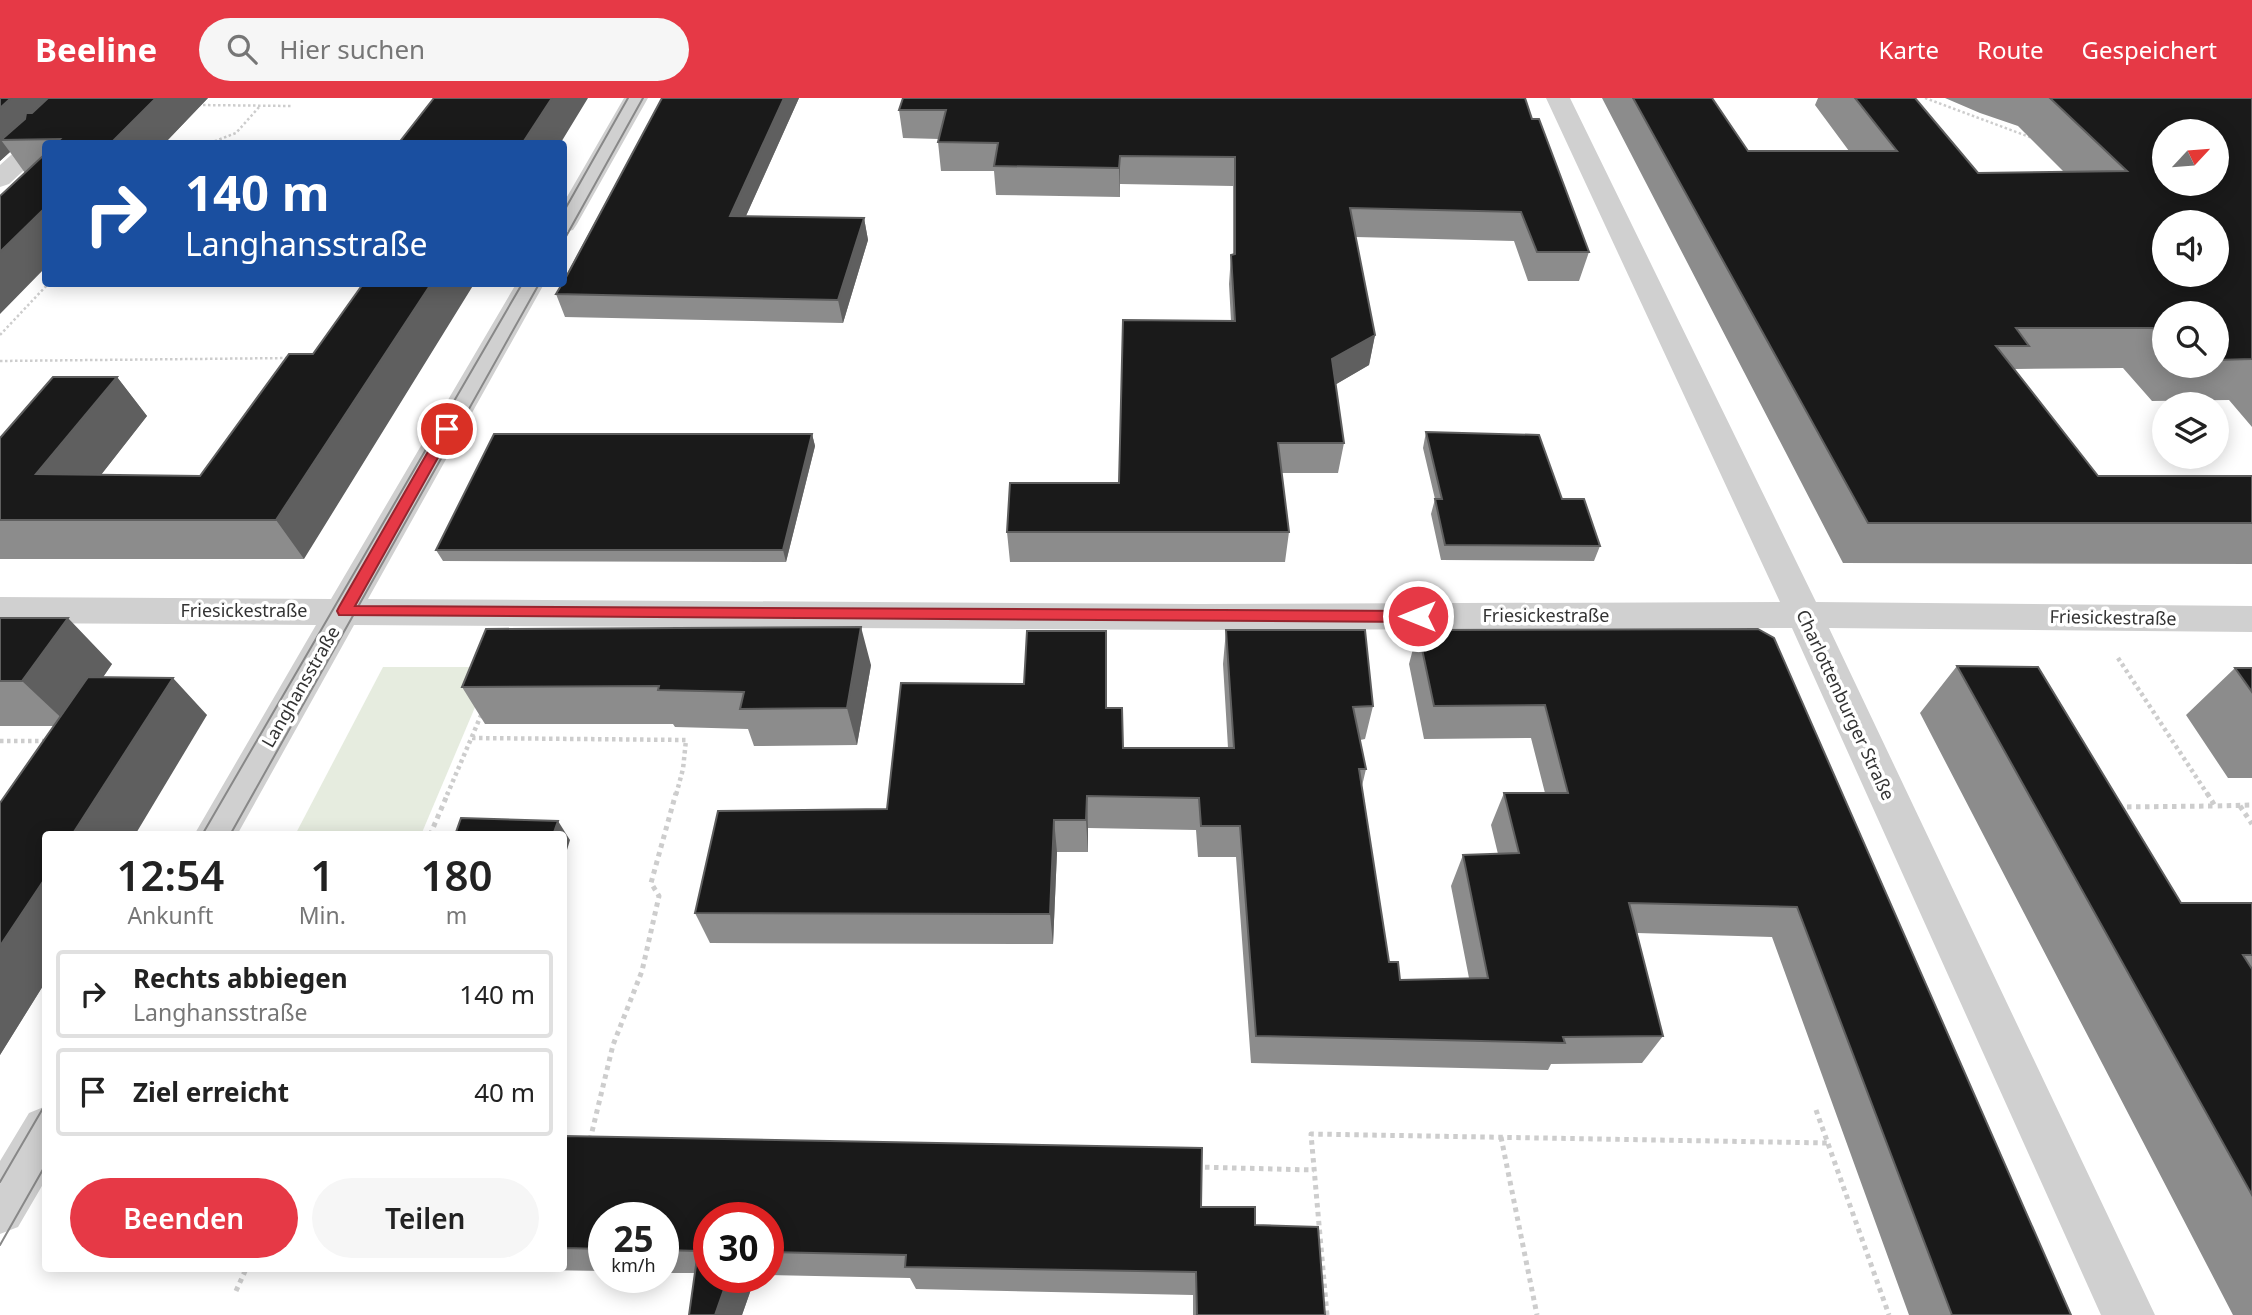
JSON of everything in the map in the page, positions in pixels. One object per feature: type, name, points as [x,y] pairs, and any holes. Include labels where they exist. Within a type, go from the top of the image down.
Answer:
[{"type":"street","points":[[42,140],[88,98]]},
{"type":"street","points":[[567,219],[636,98]]},
{"type":"street","name":"Charlottenburger Straße","points":[[1558,98],[1804,615],[2127,1315]]},
{"type":"street","points":[[0,179],[42,140]]},
{"type":"street","name":"Langhansstraße","points":[[217,831],[528,287]]},
{"type":"street","name":"Friesickestraße","points":[[0,610],[1187,617],[1804,615],[2252,619]]},
{"type":"street","points":[[0,1209],[42,1137]]},
{"type":"path","points":[[1924,98],[2044,142]]},
{"type":"path","points":[[194,105],[292,106]]},
{"type":"path","points":[[219,140],[236,134],[260,106]]},
{"type":"path","points":[[0,335],[45,287]]},
{"type":"path","points":[[0,361],[295,358]]},
{"type":"path","points":[[2116,654],[2215,806]]},
{"type":"path","points":[[432,831],[487,702]]},
{"type":"path","points":[[471,738],[686,740],[683,769],[651,883],[659,896],[642,971],[613,1045],[589,1141]]},
{"type":"path","points":[[0,741],[51,741]]},
{"type":"path","points":[[2239,805],[2252,824]]},
{"type":"path","points":[[2105,807],[2252,806]]},
{"type":"path","points":[[1816,1110],[1889,1315]]},
{"type":"path","points":[[1327,1315],[1311,1133],[1828,1143]]},
{"type":"path","points":[[1501,1137],[1537,1315]]},
{"type":"path","points":[[576,1141],[603,1141]]},
{"type":"path","points":[[1193,1167],[1314,1170]]},
{"type":"path","points":[[236,1291],[245,1272]]},
{"type":"shaded area","points":[[383,667],[492,667],[423,831],[297,831]]},
{"type":"building","points":[[0,98],[11,98],[0,108]]},
{"type":"building","points":[[48,98],[156,98],[114,140],[1,140],[25,119],[26,113],[32,113]]},
{"type":"building","points":[[434,98],[552,98],[525,140],[401,140]]},
{"type":"building","points":[[662,98],[784,98],[730,216],[864,218],[838,300],[556,294],[560,287],[567,287],[567,275]]},
{"type":"building","points":[[903,98],[1525,98],[1532,119],[1539,119],[1589,252],[1537,252],[1521,212],[1350,208],[1375,335],[1332,359],[1344,443],[1278,443],[1289,532],[1007,532],[1010,483],[1119,483],[1123,320],[1235,321],[1231,255],[1235,254],[1235,157],[1120,156],[1119,168],[994,166],[998,143],[938,142],[946,110],[899,110]]},
{"type":"building","points":[[1633,98],[1712,98],[1748,151],[1897,151],[1855,98],[1915,98],[1978,173],[2127,171],[2050,98],[2252,98],[2252,359],[2229,360],[2229,301],[2152,301],[2152,328],[2016,328],[2029,346],[1996,346],[2098,476],[2252,476],[2252,523],[1868,523]]},
{"type":"building","points":[[42,157],[42,211],[0,252],[0,196]]},
{"type":"building","points":[[361,287],[429,287],[276,520],[0,520],[0,438],[53,377],[117,377],[36,474],[200,476],[289,354],[313,354]]},
{"type":"building","points":[[1426,432],[1539,435],[1562,499],[1584,499],[1600,546],[1445,545],[1435,499],[1442,499]]},
{"type":"building","points":[[494,434],[812,434],[783,550],[436,550]]},
{"type":"building","points":[[0,618],[68,618],[22,681],[0,681]]},
{"type":"building","points":[[861,627],[847,708],[740,709],[744,692],[658,690],[659,686],[462,687],[486,629]]},
{"type":"building","points":[[1758,629],[1774,638],[2071,1315],[1952,1315],[1797,907],[1629,903],[1663,1036],[1563,1037],[1565,1043],[1256,1036],[1240,826],[1201,826],[1199,798],[1087,796],[1086,820],[1054,820],[1050,914],[695,913],[718,811],[887,809],[901,683],[1024,684],[1027,631],[1106,631],[1106,708],[1122,708],[1123,748],[1234,748],[1226,630],[1365,630],[1373,706],[1353,707],[1366,769],[1359,769],[1389,962],[1398,962],[1400,980],[1488,978],[1463,855],[1519,853],[1504,793],[1568,793],[1545,705],[1434,706],[1418,630]]},
{"type":"building","points":[[1957,666],[2038,667],[2181,903],[2252,903],[2252,955],[2243,955],[2252,969],[2252,1195]]},
{"type":"building","points":[[2235,668],[2252,668],[2252,692]]},
{"type":"building","points":[[88,677],[173,678],[75,831],[42,831],[42,883],[0,946],[0,803]]},
{"type":"building","points":[[461,818],[558,821],[554,831],[456,831]]},
{"type":"building","points":[[567,1136],[1202,1148],[1201,1207],[1255,1207],[1255,1225],[1318,1227],[1325,1315],[1197,1315],[1196,1272],[905,1267],[906,1255],[784,1252],[784,1202],[693,1202],[693,1251],[679,1250],[679,1202],[588,1202],[588,1249],[567,1248]]},
{"type":"building","points":[[693,1287],[693,1293],[723,1293],[715,1315],[689,1315]]},
{"type":"tram line","points":[[567,206],[628,98]]},
{"type":"tram line","points":[[567,235],[643,98]]},
{"type":"tram line","points":[[204,831],[520,287]]},
{"type":"tram line","points":[[232,831],[537,287]]},
{"type":"tram line","points":[[0,1182],[42,1110]]},
{"type":"tram line","points":[[0,1245],[42,1171]]},
{"type":"route","points":[[447,429],[345,611],[1418,616]]}]
